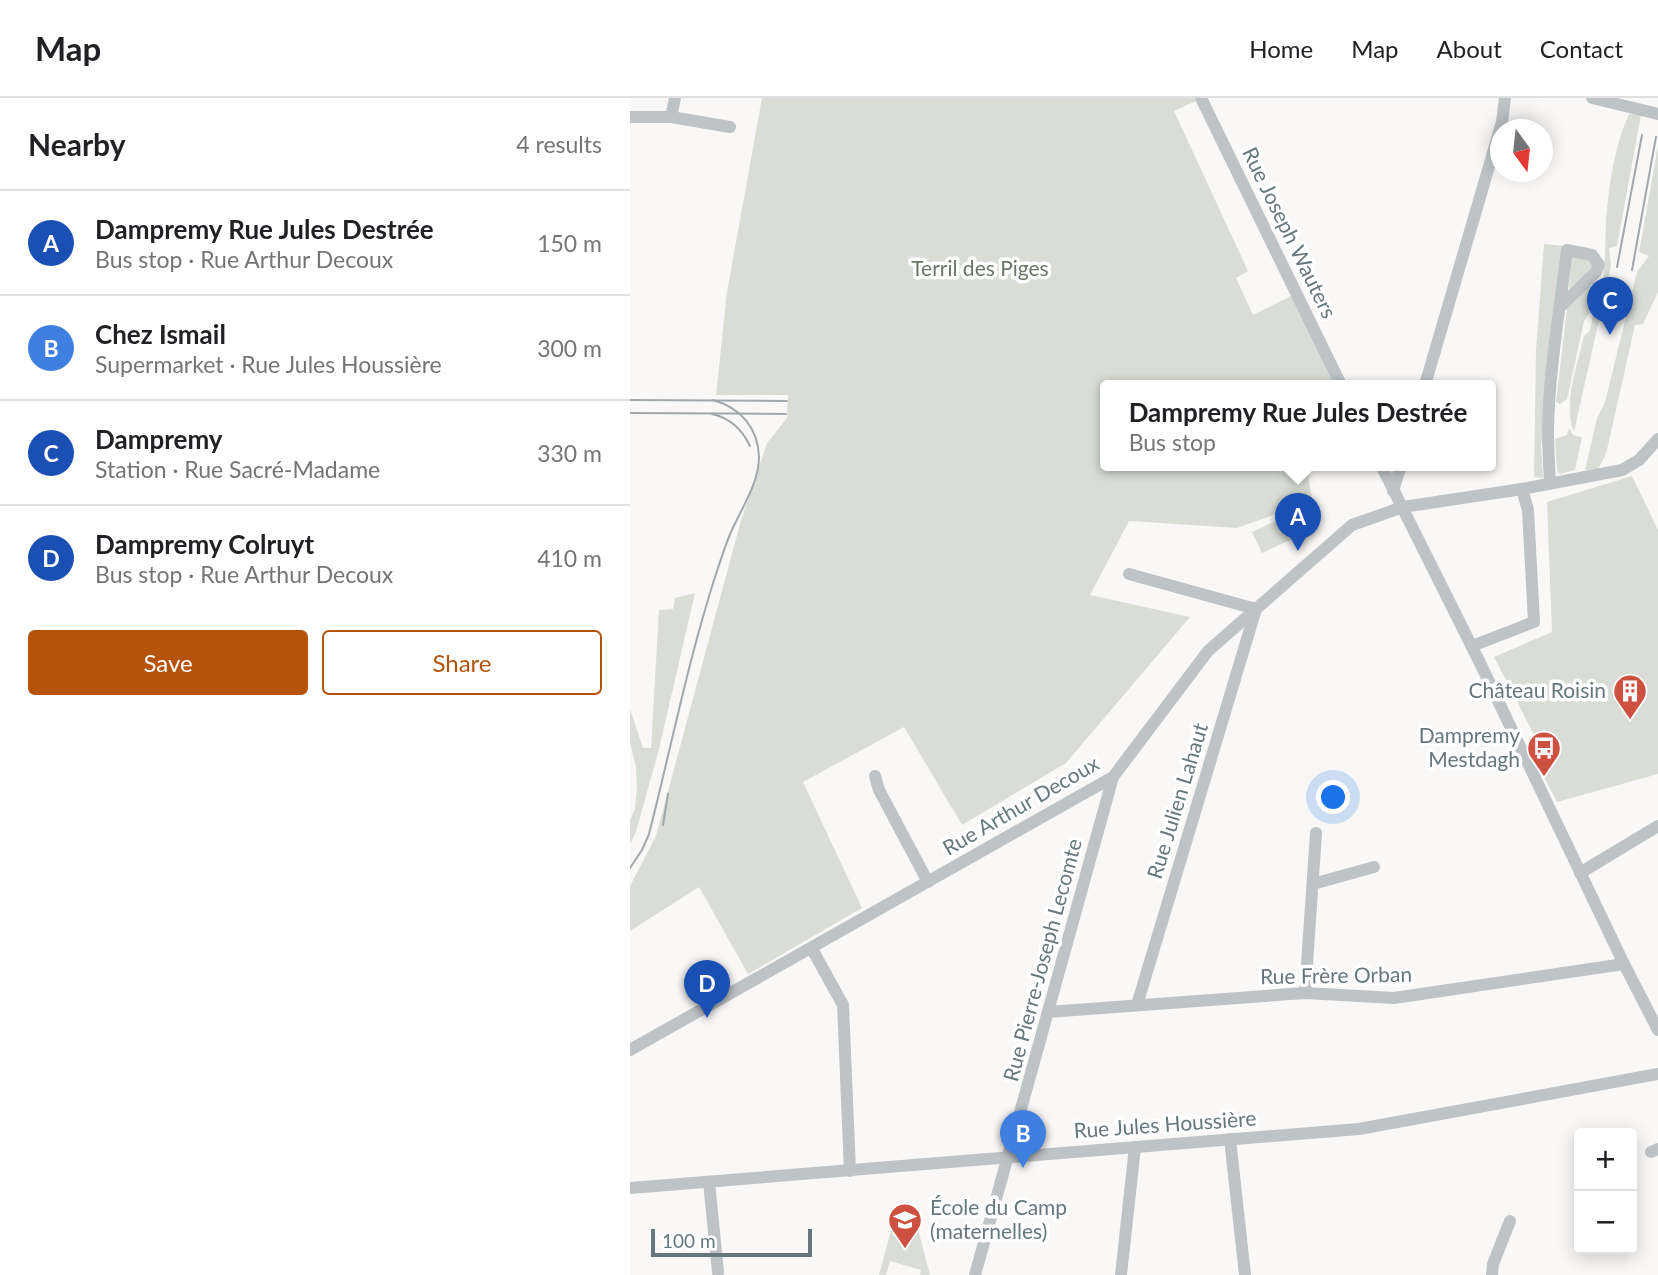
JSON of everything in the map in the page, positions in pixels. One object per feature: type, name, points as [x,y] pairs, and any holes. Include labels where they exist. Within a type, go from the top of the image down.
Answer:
[{"type":"street","points":[[671,117],[674,98]]},
{"type":"street","name":"Rue Joseph Wauters","points":[[1201,98],[1339,380]]},
{"type":"street","points":[[1426,380],[1502,122],[1505,98]]},
{"type":"street","points":[[1592,98],[1658,114]]},
{"type":"street","points":[[630,117],[671,117],[730,127]]},
{"type":"street","points":[[1550,483],[1548,428],[1560,307]]},
{"type":"street","name":"Rue Arthur Decoux","points":[[630,1050],[1114,777],[1208,651],[1350,527],[1403,507],[1622,470],[1639,460],[1658,439]]},
{"type":"street","points":[[1384,471],[1472,646],[1658,1030]]},
{"type":"street","points":[[1393,491],[1399,471]]},
{"type":"street","points":[[1472,646],[1534,622],[1528,510],[1522,489]]},
{"type":"street","points":[[1129,574],[1255,609]]},
{"type":"street","name":"Rue Julien Lahaut","points":[[1136,1005],[1255,609]]},
{"type":"street","name":"Rue Arthur Decoux","points":[[875,776],[879,790],[928,882]]},
{"type":"street","name":"Rue Pierre-Joseph Lecomte","points":[[975,1275],[1114,777]]},
{"type":"street","points":[[1580,873],[1658,826]]},
{"type":"street","points":[[1305,993],[1316,833]]},
{"type":"street","points":[[1313,884],[1374,867]]},
{"type":"street","points":[[812,949],[843,1005],[850,1171]]},
{"type":"street","name":"Rue Frère Orban","points":[[1048,1012],[1305,993],[1394,998],[1624,964]]},
{"type":"street","name":"Rue Jules Houssière","points":[[630,1188],[1359,1129],[1658,1074]]},
{"type":"street","points":[[1230,1139],[1245,1275]]},
{"type":"street","points":[[1121,1275],[1135,1147]]},
{"type":"street","points":[[709,1182],[718,1272]]},
{"type":"street","points":[[1492,1275],[1493,1264],[1510,1221]]},
{"type":"green space","name":"Terril des Piges","points":[[762,98],[1194,98],[1196,101],[1174,111],[1248,271],[1236,278],[1253,315],[1291,296],[1336,380],[1100,380],[1100,471],[1308,471],[1312,501],[1237,528],[1129,521],[1090,595],[1190,617],[1066,763],[962,825],[904,727],[803,782],[862,908],[748,974],[699,887],[630,931],[630,886],[656,836],[740,524],[767,443],[787,418],[788,395],[716,395],[727,292]]},
{"type":"green space","points":[[1629,114],[1641,115],[1617,246],[1609,248],[1611,266],[1574,432],[1570,410],[1572,384],[1584,336],[1590,330],[1599,285],[1602,285],[1611,179],[1616,153]]},
{"type":"green space","points":[[1658,146],[1658,292],[1643,324],[1635,325],[1606,454],[1598,469],[1585,470],[1637,272],[1649,256],[1639,252]]},
{"type":"green space","points":[[1544,244],[1574,247],[1544,422],[1541,446],[1543,478],[1534,477],[1536,350]]},
{"type":"green space","points":[[1578,255],[1596,264],[1568,297],[1572,258]]},
{"type":"green space","points":[[1593,281],[1596,284],[1589,314],[1584,321],[1567,399],[1560,404],[1556,402],[1567,308]]},
{"type":"green space","points":[[1569,428],[1573,435],[1582,437],[1575,470],[1560,474],[1557,471],[1555,439],[1567,435]]},
{"type":"green space","points":[[1632,476],[1658,530],[1658,774],[1557,802],[1535,760],[1545,756],[1494,657],[1552,632],[1547,502]]},
{"type":"green space","points":[[1291,514],[1301,535],[1262,553],[1252,532]]},
{"type":"green space","points":[[695,593],[659,749],[636,832],[630,844],[630,820],[635,809],[637,788],[636,767],[630,742],[630,709],[643,748],[651,748],[659,610],[673,609],[675,598]]},
{"type":"green space","name":"École du Camp (maternelles)","points":[[916,1222],[930,1275],[920,1275],[921,1270],[890,1261],[886,1275],[879,1275],[891,1230]]},
{"type":"tram line","points":[[1617,267],[1642,135]]},
{"type":"tram line","points":[[1632,270],[1656,137]]},
{"type":"tram line","points":[[630,400],[787,401]]},
{"type":"tram line","points":[[630,868],[649,834],[705,609],[731,532],[753,486],[758,467],[758,447],[751,428],[732,408],[713,400]]},
{"type":"tram line","points":[[630,413],[786,414]]},
{"type":"tram line","points":[[712,414],[735,425],[750,446]]},
{"type":"tram line","points":[[663,825],[668,794]]},
{"type":"place","name":"Dampremy","points":[[1610,335]]},
{"type":"place","name":"Dampremy Rue Jules Destrée","points":[[1298,551]]},
{"type":"place","name":"Château Roisin","points":[[1630,721]]},
{"type":"place","name":"Dampremy Mestdagh","points":[[1544,778]]},
{"type":"place","name":"Dampremy Colruyt","points":[[707,1018]]},
{"type":"place","name":"Chez Ismail","points":[[1023,1168]]},
{"type":"place","name":"École du Camp (maternelles)","points":[[905,1250]]}]
